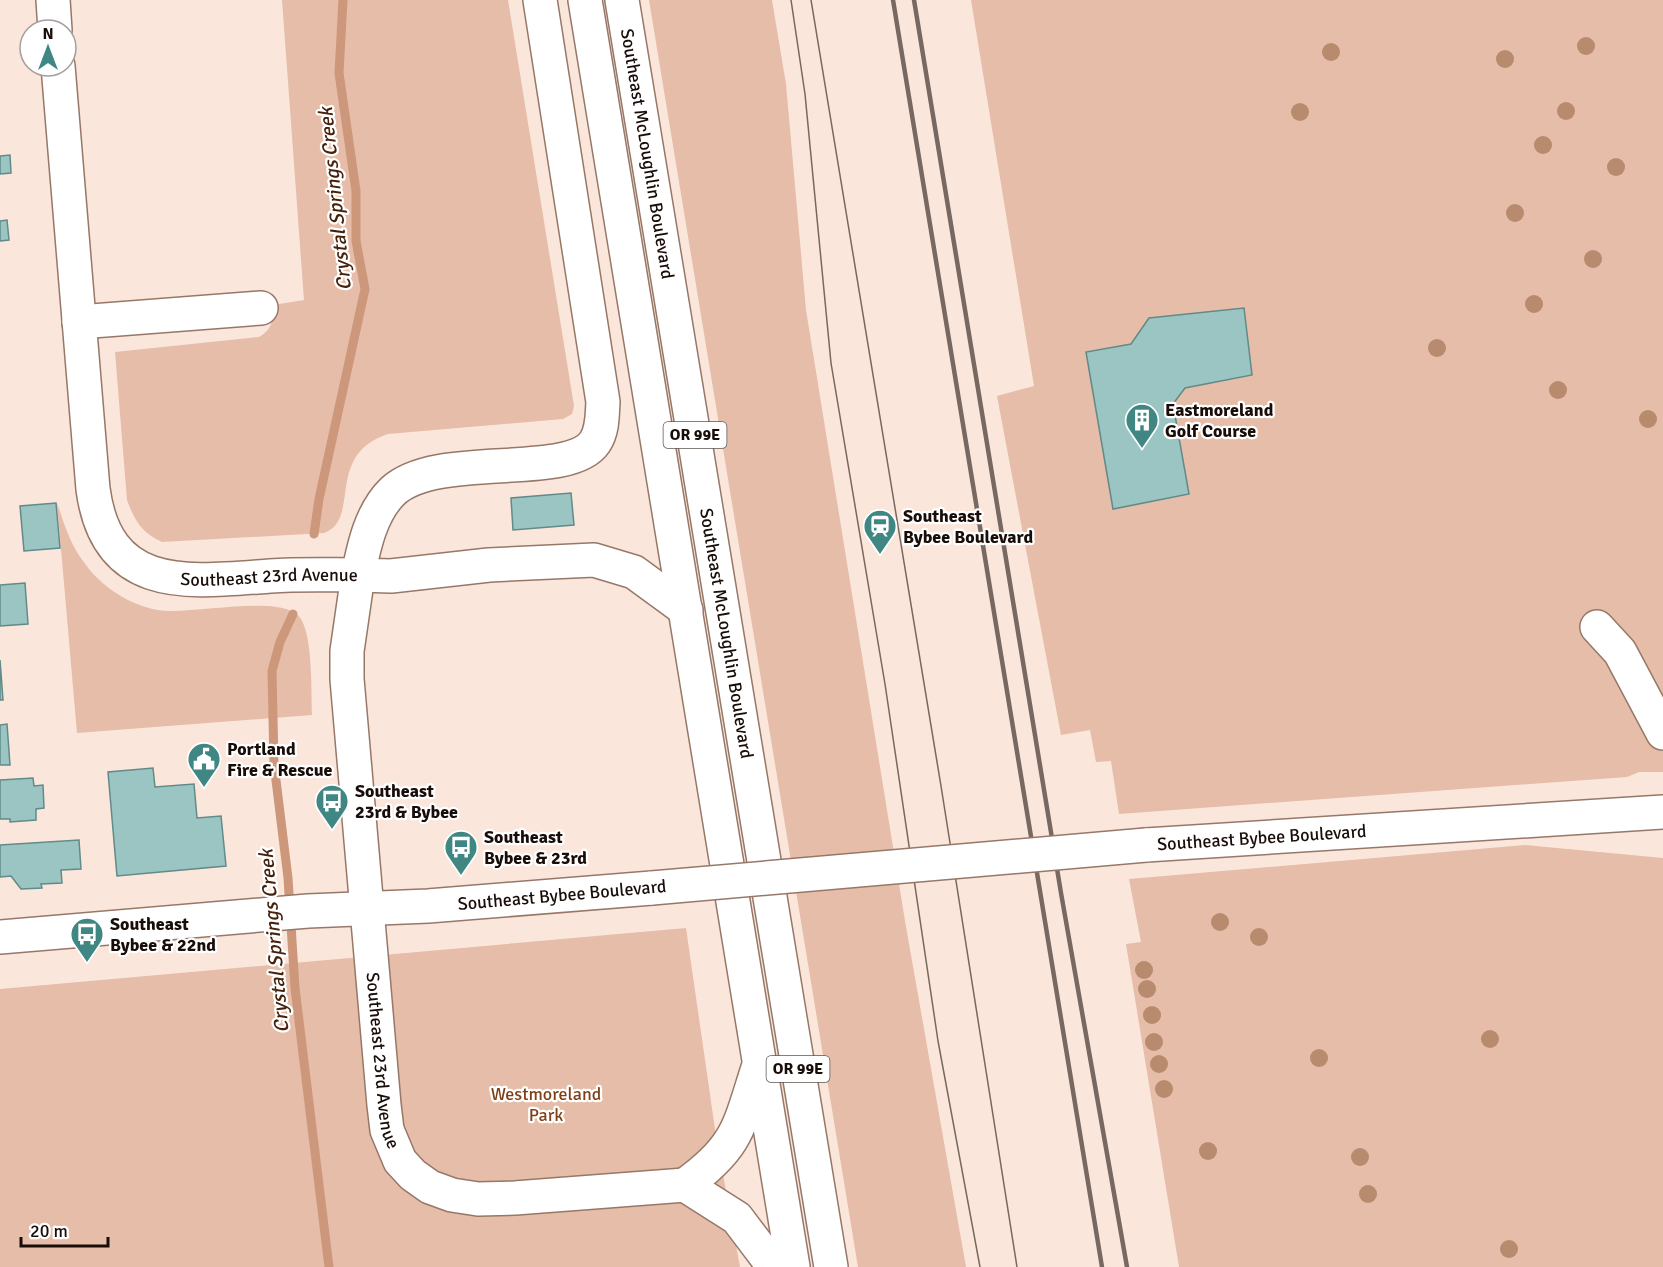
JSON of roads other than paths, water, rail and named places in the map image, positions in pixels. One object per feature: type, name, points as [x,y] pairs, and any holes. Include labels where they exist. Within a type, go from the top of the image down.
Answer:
[{"type":"main road","points":[[52,0],[54,18]]},
{"type":"main road","points":[[540,0],[603,402],[602,424],[594,442],[580,454],[563,460],[442,472],[413,480],[393,491],[376,516],[365,544],[357,575],[391,576],[489,565],[594,560],[634,572],[686,610]]},
{"type":"main road","name":"Southeast McLoughlin Boulevard","points":[[585,0],[793,1267]]},
{"type":"main road","name":"Southeast McLoughlin Boulevard","points":[[622,0],[831,1267]]},
{"type":"main road","name":"Southeast 23rd Avenue","points":[[59,78],[96,508],[112,544],[125,559],[141,570],[180,580],[295,574],[357,575],[347,651],[347,679],[387,1131],[400,1161],[413,1175],[452,1196],[478,1199],[685,1185]]},
{"type":"main road","points":[[79,322],[261,308]]},
{"type":"main road","points":[[1597,627],[1620,652],[1663,733]]},
{"type":"main road","name":"Southeast Bybee Boulevard","points":[[0,937],[293,912],[652,888],[1146,845],[1663,812]]},
{"type":"main road","points":[[760,1063],[737,1132],[727,1150],[710,1167],[685,1185],[737,1218],[774,1267]]},
{"type":"waterway","name":"Crystal Springs Creek","points":[[314,534],[319,499],[365,289],[356,241],[356,191],[339,73],[343,0]]},
{"type":"waterway","name":"Crystal Springs Creek","points":[[293,614],[280,642],[272,671],[274,764],[288,878],[295,988],[329,1267]]},
{"type":"tram line","points":[[791,0],[805,94],[831,363],[885,684],[938,1041],[980,1267]]},
{"type":"tram line","points":[[811,0],[941,786],[1017,1267]]},
{"type":"railway","points":[[893,0],[1102,1267]]},
{"type":"railway","points":[[914,0],[1061,893],[1127,1267]]},
{"type":"place","name":"Eastmoreland Golf Course","points":[[1142,449]]},
{"type":"place","name":"Southeast Bybee Boulevard","points":[[880,555]]},
{"type":"place","name":"Portland Fire & Rescue","points":[[204,788]]},
{"type":"place","name":"Southeast 23rd & Bybee","points":[[332,830]]},
{"type":"place","name":"Southeast Bybee & 23rd","points":[[461,876]]},
{"type":"place","name":"Southeast Bybee & 22nd","points":[[87,963]]},
{"type":"park label","name":"Westmoreland Park","points":[[546,1104]]}]
